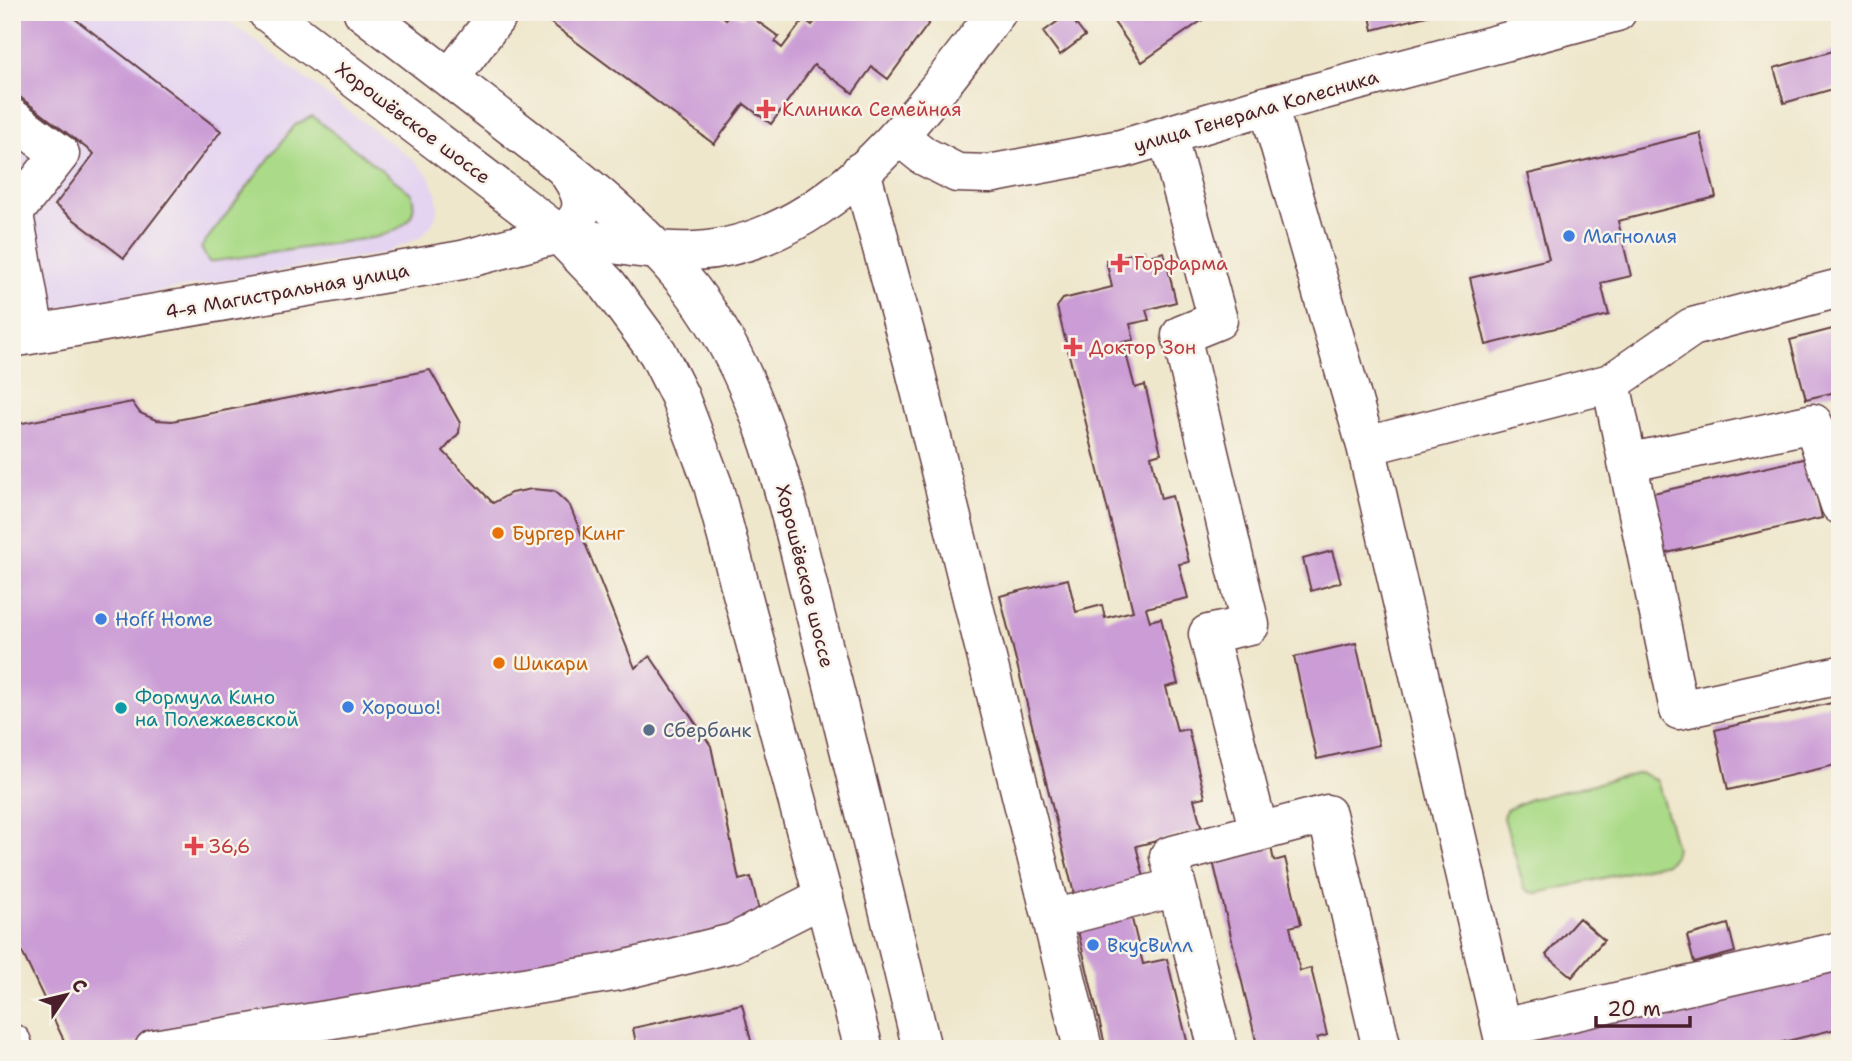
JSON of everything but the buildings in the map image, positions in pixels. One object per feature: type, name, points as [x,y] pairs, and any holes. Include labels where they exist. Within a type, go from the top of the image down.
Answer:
[{"type":"main road","name":"Хорошёвское шоссе","points":[[267,12],[559,234],[608,285],[644,334],[679,395],[713,485],[864,1049]]},
{"type":"main road","name":"Хорошёвское шоссе","points":[[363,12],[564,167],[656,250],[691,288],[716,323],[738,364],[769,443],[855,770],[922,1049]]},
{"type":"main road","points":[[450,78],[500,12]]},
{"type":"main road","points":[[559,234],[656,250],[696,251],[763,237],[811,211],[900,137],[997,12]]},
{"type":"main road","name":"улица Генерала Колесника","points":[[900,137],[924,156],[957,173],[989,174],[1121,149],[1268,105],[1617,12]]},
{"type":"main road","points":[[1268,105],[1366,446],[1504,1039],[1840,951]]},
{"type":"main road","points":[[12,118],[60,154],[13,215],[24,336]]},
{"type":"main road","points":[[1167,135],[1218,320],[1181,335],[1250,625],[1208,634],[1259,832]]},
{"type":"main road","name":"Хорошёвское шоссе","points":[[559,234],[571,227],[580,214],[582,200],[577,184],[564,167]]},
{"type":"main road","points":[[861,171],[914,362],[1083,1049]]},
{"type":"main road","name":"4-я Магистральная улица","points":[[24,336],[462,260],[559,234]]},
{"type":"main road","points":[[1366,446],[1611,383],[1692,327],[1840,288]]},
{"type":"main road","points":[[1611,383],[1679,710],[1840,675]]},
{"type":"main road","points":[[1627,463],[1813,423],[1840,506]]},
{"type":"main road","points":[[1218,1049],[1169,856],[1327,814],[1382,1049]]},
{"type":"main road","points":[[1052,919],[1177,887]]},
{"type":"main road","points":[[153,1049],[619,971],[733,943],[824,897]]},
{"type":"main road","points":[[12,1043],[14,1049]]},
{"type":"shaded area","points":[[12,12],[217,12],[416,162],[428,175],[436,192],[438,208],[433,223],[421,237],[385,253],[12,317]]},
{"type":"green space","points":[[312,116],[411,193],[411,217],[401,227],[377,237],[209,262],[201,248],[205,242],[295,125]]},
{"type":"green space","points":[[1641,773],[1657,780],[1676,848],[1674,856],[1667,863],[1539,893],[1530,892],[1524,887],[1504,818],[1506,810],[1530,799]]},
{"type":"place","name":"Клиника Семейная","points":[[766,109]]},
{"type":"place","name":"Магнолия","points":[[1569,236]]},
{"type":"place","name":"Горфарма","points":[[1120,263]]},
{"type":"place","name":"Доктор Зон","points":[[1073,347]]},
{"type":"place","name":"Бургер Кинг","points":[[498,533]]},
{"type":"place","name":"Hoff Home","points":[[101,619]]},
{"type":"place","name":"Шикари","points":[[499,663]]},
{"type":"place","name":"Хорошо!","points":[[348,707]]},
{"type":"place","name":"Формула Кино на Полежаевской","points":[[121,708]]},
{"type":"place","name":"Сбербанк","points":[[649,730]]},
{"type":"place","name":"36,6","points":[[194,846]]},
{"type":"place","name":"ВкусВилл","points":[[1093,945]]}]
